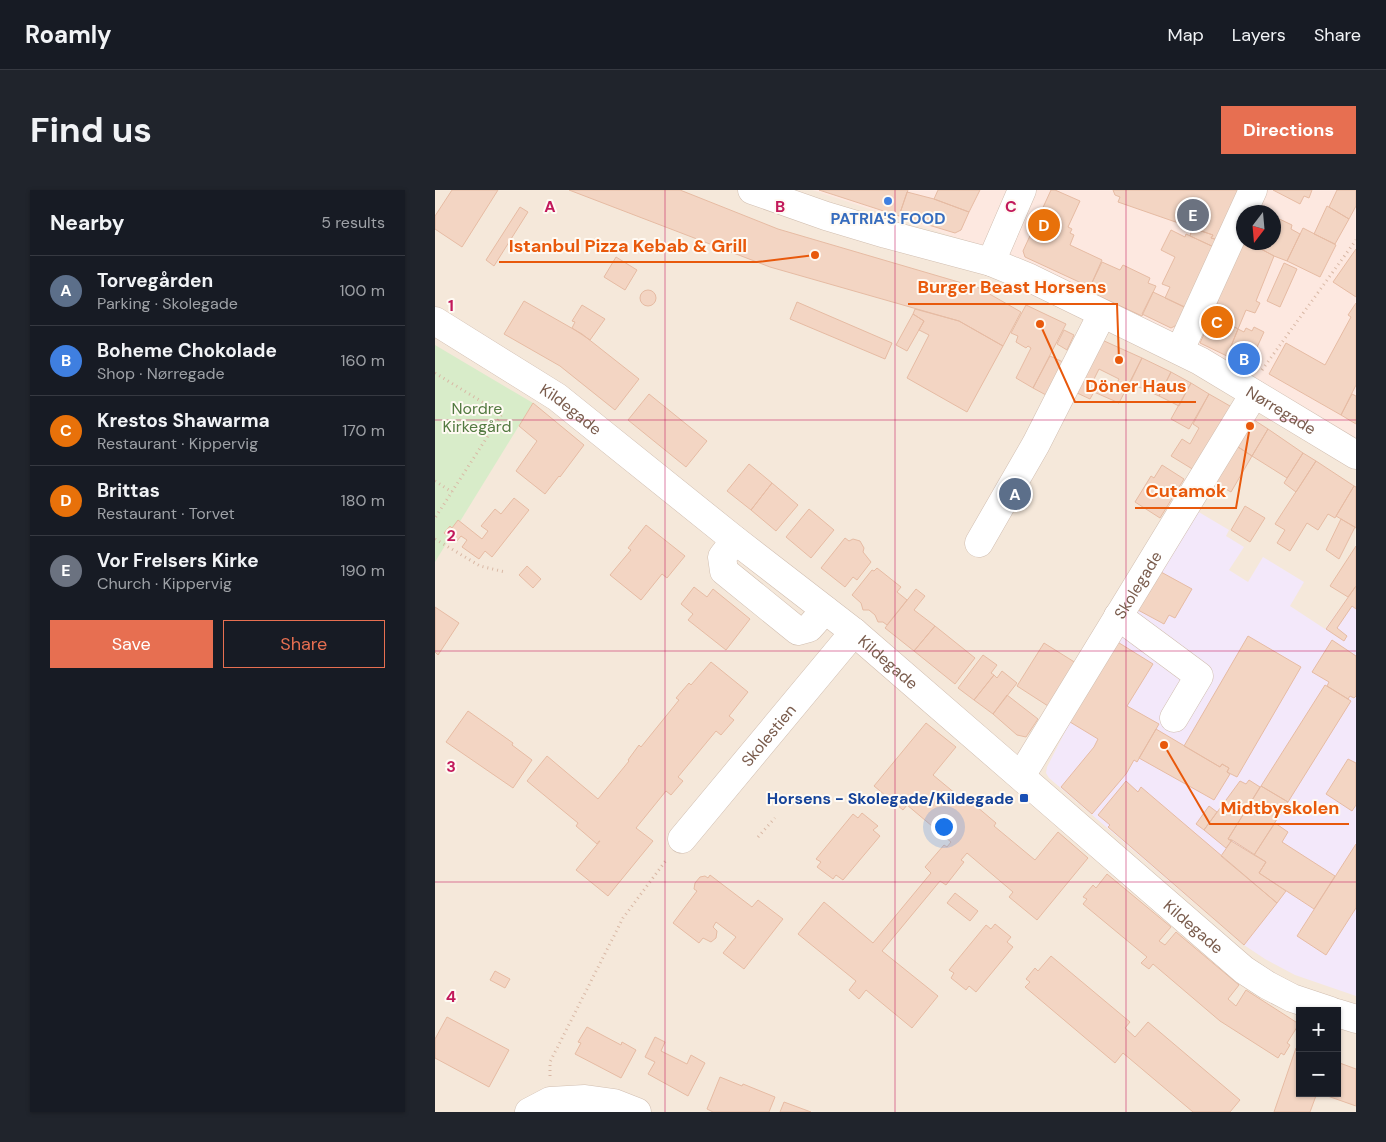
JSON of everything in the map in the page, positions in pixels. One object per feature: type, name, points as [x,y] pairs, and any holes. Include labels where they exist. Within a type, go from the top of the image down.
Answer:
[{"type":"street","name":"Nørregade","points":[[752,190],[843,222],[991,262],[1030,278],[1180,350],[1356,455]]},
{"type":"street","points":[[991,262],[1022,190]]},
{"type":"street","points":[[1180,350],[1253,190]]},
{"type":"street","points":[[979,543],[1036,444],[1102,314]]},
{"type":"street","name":"Kildegade","points":[[435,321],[557,397],[735,540],[854,632],[1244,970],[1292,998],[1319,1007]]},
{"type":"street","name":"Skolegade","points":[[1021,776],[1254,394]]},
{"type":"street","points":[[1118,616],[1199,676],[1174,718]]},
{"type":"street","name":"Skolestien","points":[[683,839],[854,632]]},
{"type":"street","points":[[1341,1014],[1356,1019]]},
{"type":"street","points":[[539,1107],[585,1100],[614,1103],[637,1112]]},
{"type":"path","points":[[1254,394],[1262,371],[1356,240]]},
{"type":"path","points":[[435,373],[502,414],[435,518]]},
{"type":"path","points":[[435,481],[452,492]]},
{"type":"path","points":[[435,539],[480,566],[505,572]]},
{"type":"path","points":[[758,837],[775,818]]},
{"type":"path","points":[[539,1107],[550,1062],[623,918],[683,839]]},
{"type":"shaded area","points":[[435,190],[1356,190],[1356,1112],[435,1112]]},
{"type":"shaded area","points":[[812,190],[1356,190],[1356,451],[1025,260]]},
{"type":"shaded area","points":[[1197,511],[1229,530],[1226,536],[1244,547],[1229,570],[1248,582],[1263,557],[1304,582],[1290,606],[1325,629],[1356,586],[1356,996],[1295,975],[1244,945],[1049,778],[1046,773],[1047,767],[1070,722]]},
{"type":"green space","name":"Nordre Kirkegård","points":[[435,345],[533,403],[435,562]]},
{"type":"building","points":[[452,190],[498,190],[462,247],[435,229],[435,216]]},
{"type":"building","points":[[569,190],[680,190],[778,229],[979,288],[1021,312],[1003,346],[959,321],[770,267]]},
{"type":"building","points":[[819,190],[908,190],[899,216]]},
{"type":"building","points":[[938,190],[980,190],[969,212],[934,199]]},
{"type":"building","points":[[1051,190],[1080,201],[1068,227],[1072,229],[1070,233],[1074,235],[1070,245],[1102,260],[1090,287],[1025,257],[1023,251]]},
{"type":"building","points":[[1113,190],[1239,190],[1222,241],[1211,238],[1213,235],[1118,202],[1120,197],[1115,195]]},
{"type":"building","points":[[1273,190],[1312,190],[1309,198],[1304,196],[1300,204]]},
{"type":"building","points":[[1337,190],[1356,190],[1356,206],[1349,219],[1329,207]]},
{"type":"building","points":[[907,192],[934,199],[969,212],[961,230],[955,233],[899,216]]},
{"type":"building","points":[[1327,206],[1349,219],[1335,244],[1314,234]]},
{"type":"building","points":[[520,207],[528,212],[494,266],[486,260]]},
{"type":"building","points":[[1281,220],[1292,225],[1291,229],[1300,234],[1287,261],[1263,250],[1281,250]]},
{"type":"building","points":[[1192,228],[1213,235],[1211,238],[1219,240],[1216,248],[1190,236]]},
{"type":"building","points":[[1303,228],[1336,245],[1320,277],[1287,261]]},
{"type":"building","points":[[1171,230],[1185,237],[1186,234],[1216,248],[1186,308],[1165,298],[1170,287],[1162,284],[1175,257],[1161,250]]},
{"type":"building","points":[[1356,249],[1356,297],[1333,282]]},
{"type":"building","points":[[1239,250],[1263,250],[1274,256],[1256,301],[1260,303],[1255,313],[1246,310],[1238,329],[1213,314]]},
{"type":"building","points":[[616,257],[637,270],[625,290],[604,277]]},
{"type":"building","points":[[1102,262],[1120,270],[1123,265],[1150,278],[1148,283],[1156,286],[1142,316],[1088,291]]},
{"type":"building","points":[[1284,263],[1297,269],[1280,307],[1267,301]]},
{"type":"building","points":[[648,290],[654,292],[656,298],[654,304],[648,306],[642,304],[640,298],[642,292]]},
{"type":"building","points":[[1153,292],[1187,308],[1179,324],[1171,328],[1142,314]]},
{"type":"building","points":[[524,301],[582,334],[639,379],[615,410],[560,366],[504,334]]},
{"type":"building","points":[[797,302],[892,343],[885,359],[790,319]]},
{"type":"building","points":[[1356,303],[1356,385],[1341,415],[1269,374],[1286,343],[1325,365],[1351,317],[1348,315]]},
{"type":"building","points":[[582,305],[605,319],[590,340],[572,328],[575,322],[572,321]]},
{"type":"building","points":[[1026,305],[1066,324],[1033,388],[1016,378],[1031,348],[1028,346],[1026,348],[1016,342],[1018,336],[1011,333]]},
{"type":"building","points":[[915,309],[959,321],[1003,346],[967,412],[907,378],[929,335],[919,330],[924,321],[913,314]]},
{"type":"building","points":[[913,314],[924,321],[907,351],[896,345]]},
{"type":"building","points":[[1213,314],[1238,329],[1227,356],[1200,343]]},
{"type":"building","points":[[1254,327],[1264,332],[1248,367],[1227,356],[1238,329],[1244,332],[1246,328],[1252,331]]},
{"type":"building","points":[[1064,330],[1074,335],[1067,350],[1057,344]]},
{"type":"building","points":[[1102,340],[1142,358],[1119,403],[1094,392],[1090,399],[1075,392]],"holes":[[[1099,369],[1119,379],[1112,392],[1092,383]]]},
{"type":"building","points":[[1050,356],[1063,362],[1046,395],[1033,388]]},
{"type":"building","points":[[1142,358],[1171,372],[1159,396],[1130,383]]},
{"type":"building","points":[[1171,372],[1191,383],[1179,406],[1159,396]]},
{"type":"building","points":[[1191,383],[1209,394],[1189,429],[1171,419]]},
{"type":"building","points":[[649,394],[707,441],[686,467],[628,420]]},
{"type":"building","points":[[1209,394],[1230,406],[1231,410],[1194,470],[1171,456],[1182,439],[1190,444],[1199,428],[1193,424]]},
{"type":"building","points":[[1352,394],[1356,396],[1356,424],[1341,415]]},
{"type":"building","points":[[533,403],[584,445],[545,494],[516,471],[537,441],[519,426]]},
{"type":"building","points":[[1251,418],[1268,429],[1252,456],[1232,443]]},
{"type":"building","points":[[1268,429],[1303,453],[1287,478],[1252,456]]},
{"type":"building","points":[[1232,443],[1252,456],[1231,492],[1211,481]]},
{"type":"building","points":[[1303,453],[1316,461],[1296,492],[1284,483]]},
{"type":"building","points":[[1316,461],[1354,486],[1335,518],[1328,514],[1318,530],[1307,523],[1290,551],[1277,543],[1285,530],[1275,524]]},
{"type":"building","points":[[749,464],[772,483],[751,510],[727,491]]},
{"type":"building","points":[[1162,465],[1184,479],[1160,518],[1135,502],[1151,476],[1154,478]]},
{"type":"building","points":[[772,483],[798,505],[776,531],[751,510]]},
{"type":"building","points":[[1354,486],[1356,487],[1356,528],[1336,516]]},
{"type":"building","points":[[514,498],[529,510],[492,557],[485,551],[479,559],[462,547],[467,540],[461,536],[456,542],[444,533],[450,526],[452,528],[458,520],[482,539],[488,531],[481,526],[495,509],[501,514]]},
{"type":"building","points":[[1245,506],[1265,518],[1250,542],[1231,530]]},
{"type":"building","points":[[809,509],[834,530],[811,558],[786,537]]},
{"type":"building","points":[[1341,519],[1355,527],[1339,559],[1326,550]]},
{"type":"building","points":[[646,525],[685,556],[667,578],[662,574],[641,600],[610,575],[631,550],[628,548]]},
{"type":"building","points":[[845,538],[849,541],[853,539],[860,541],[864,548],[863,552],[871,562],[857,580],[853,577],[845,587],[821,568]]},
{"type":"building","points":[[1356,546],[1356,586],[1348,597],[1330,586]]},
{"type":"building","points":[[527,566],[541,579],[533,588],[519,575]]},
{"type":"building","points":[[877,568],[901,587],[897,592],[907,600],[887,625],[883,622],[878,622],[875,615],[869,610],[863,610],[861,603],[852,595],[872,570],[874,571]]},
{"type":"building","points":[[1161,572],[1192,589],[1175,618],[1169,615],[1164,624],[1138,610]]},
{"type":"building","points":[[1356,586],[1356,609],[1352,606],[1337,628],[1347,636],[1344,641],[1326,629]]},
{"type":"building","points":[[694,587],[707,597],[713,589],[750,619],[726,650],[688,620],[693,614],[681,604]]},
{"type":"building","points":[[916,589],[925,596],[914,610],[935,626],[914,651],[885,628]]},
{"type":"building","points":[[435,607],[459,623],[438,655],[435,652]]},
{"type":"building","points":[[935,626],[975,658],[955,684],[914,651]]},
{"type":"building","points":[[1248,636],[1301,667],[1237,777],[1227,772],[1229,768],[1222,764],[1220,767],[1184,746]]},
{"type":"building","points":[[1332,640],[1356,656],[1356,696],[1354,698],[1350,696],[1348,699],[1327,686],[1329,682],[1312,672]]},
{"type":"building","points":[[1116,641],[1153,664],[1127,706],[1159,724],[1137,762],[1134,760],[1126,774],[1092,814],[1061,787],[1094,747],[1098,739],[1070,722]]},
{"type":"building","points":[[1044,643],[1076,663],[1048,706],[1017,686]]},
{"type":"building","points":[[983,655],[997,665],[991,673],[994,675],[974,700],[958,688]]},
{"type":"building","points":[[711,662],[748,692],[729,716],[734,720],[721,735],[716,731],[678,777],[683,781],[671,795],[666,791],[636,828],[653,841],[608,896],[576,870],[600,841],[597,844],[576,826],[578,823],[527,781],[547,756],[598,799],[629,761],[639,745],[641,747],[679,700],[676,698],[689,683],[691,685]]},
{"type":"building","points":[[1002,671],[1017,683],[993,714],[974,700],[994,675],[997,678]]},
{"type":"building","points":[[1325,685],[1351,701],[1288,802],[1261,786]]},
{"type":"building","points":[[1007,695],[1038,719],[1026,737],[1017,735],[993,714]]},
{"type":"building","points":[[468,711],[513,743],[512,745],[532,760],[513,788],[446,742]]},
{"type":"building","points":[[926,723],[956,747],[933,775],[968,804],[970,801],[996,823],[994,826],[1035,860],[1058,832],[1088,858],[1037,920],[1009,897],[1013,892],[967,853],[961,860],[964,862],[946,885],[940,881],[882,951],[938,996],[912,1028],[866,990],[859,999],[849,990],[856,981],[798,934],[824,902],[873,943],[931,873],[925,867],[944,845],[947,847],[951,842],[907,805],[903,810],[874,786]]},
{"type":"building","points":[[1156,729],[1220,767],[1222,764],[1229,768],[1227,772],[1230,774],[1214,800],[1139,758]]},
{"type":"building","points":[[1348,759],[1356,763],[1356,805],[1352,811],[1326,794]]},
{"type":"building","points":[[1249,780],[1260,787],[1228,839],[1232,840],[1226,848],[1204,830],[1240,781],[1246,784]]},
{"type":"building","points":[[1126,781],[1138,792],[1141,787],[1277,903],[1244,945],[1108,827],[1110,825],[1098,815]]},
{"type":"building","points":[[1261,786],[1288,802],[1254,855],[1228,839]]},
{"type":"building","points":[[1209,806],[1217,812],[1204,830],[1196,824]]},
{"type":"building","points":[[862,813],[878,826],[873,830],[880,836],[843,880],[836,875],[833,879],[817,867],[821,862],[816,859],[853,814],[858,818]]},
{"type":"building","points":[[1275,823],[1288,832],[1282,842],[1335,876],[1314,909],[1259,873],[1266,862],[1254,855]]},
{"type":"building","points":[[1232,840],[1266,862],[1259,873],[1286,891],[1277,903],[1221,856]]},
{"type":"building","points":[[1356,844],[1356,908],[1326,955],[1297,936]]},
{"type":"building","points":[[1107,874],[1171,927],[1159,941],[1165,945],[1176,932],[1239,985],[1228,999],[1236,1006],[1246,990],[1296,1022],[1296,1029],[1287,1043],[1290,1045],[1284,1055],[1281,1053],[1278,1058],[1220,1021],[1153,964],[1149,969],[1141,963],[1147,957],[1083,904],[1087,899],[1083,897],[1093,885],[1096,888]]},
{"type":"building","points":[[710,875],[752,907],[758,900],[783,919],[744,969],[723,953],[736,937],[716,922],[713,927],[717,931],[716,938],[711,942],[703,938],[699,943],[673,923],[697,891],[694,889],[695,883],[700,877],[705,876],[708,878]]},
{"type":"building","points":[[955,893],[978,911],[970,921],[947,903]]},
{"type":"building","points":[[995,924],[1011,937],[1007,942],[1013,947],[976,992],[969,986],[966,990],[951,978],[954,973],[949,970],[986,925],[991,929]]},
{"type":"building","points":[[1051,956],[1130,1022],[1125,1028],[1135,1037],[1148,1022],[1240,1100],[1230,1112],[1193,1112],[1123,1053],[1115,1063],[1025,987],[1030,982],[1026,979],[1035,968],[1038,971]]},
{"type":"building","points":[[495,971],[510,979],[505,988],[490,980]]},
{"type":"building","points":[[447,1017],[509,1050],[489,1087],[435,1058],[435,1039]]},
{"type":"building","points":[[587,1027],[621,1045],[622,1042],[636,1050],[621,1078],[575,1054],[581,1043],[578,1042]]},
{"type":"building","points":[[655,1037],[665,1042],[661,1051],[687,1064],[691,1055],[705,1063],[688,1096],[648,1074],[655,1062],[645,1057]]},
{"type":"building","points":[[1296,1048],[1296,1097],[1316,1097],[1310,1112],[1274,1112]]},
{"type":"building","points":[[1341,1063],[1356,1069],[1356,1106],[1330,1097],[1341,1097]]},
{"type":"building","points":[[720,1077],[775,1097],[769,1112],[713,1112],[707,1109]]},
{"type":"building","points":[[784,1102],[811,1112],[780,1112]]},
{"type":"place","name":"PATRIA'S FOOD","points":[[888,201]]},
{"type":"place","name":"Vor Frelsers Kirke","points":[[1193,215]]},
{"type":"place","name":"Brittas","points":[[1044,225]]},
{"type":"place","name":"Istanbul Pizza Kebab & Grill","points":[[815,255]]},
{"type":"place","name":"Krestos Shawarma","points":[[1217,322]]},
{"type":"place","name":"Döner Haus","points":[[1040,324]]},
{"type":"place","name":"Boheme Chokolade","points":[[1244,359]]},
{"type":"place","name":"Burger Beast Horsens","points":[[1119,360]]},
{"type":"place","name":"Cutamok","points":[[1250,426]]},
{"type":"place","name":"Torvegården","points":[[1015,494]]},
{"type":"place","name":"Midtbyskolen","points":[[1164,745]]},
{"type":"place","name":"Horsens - Skolegade/Kildegade","points":[[1024,798]]}]
